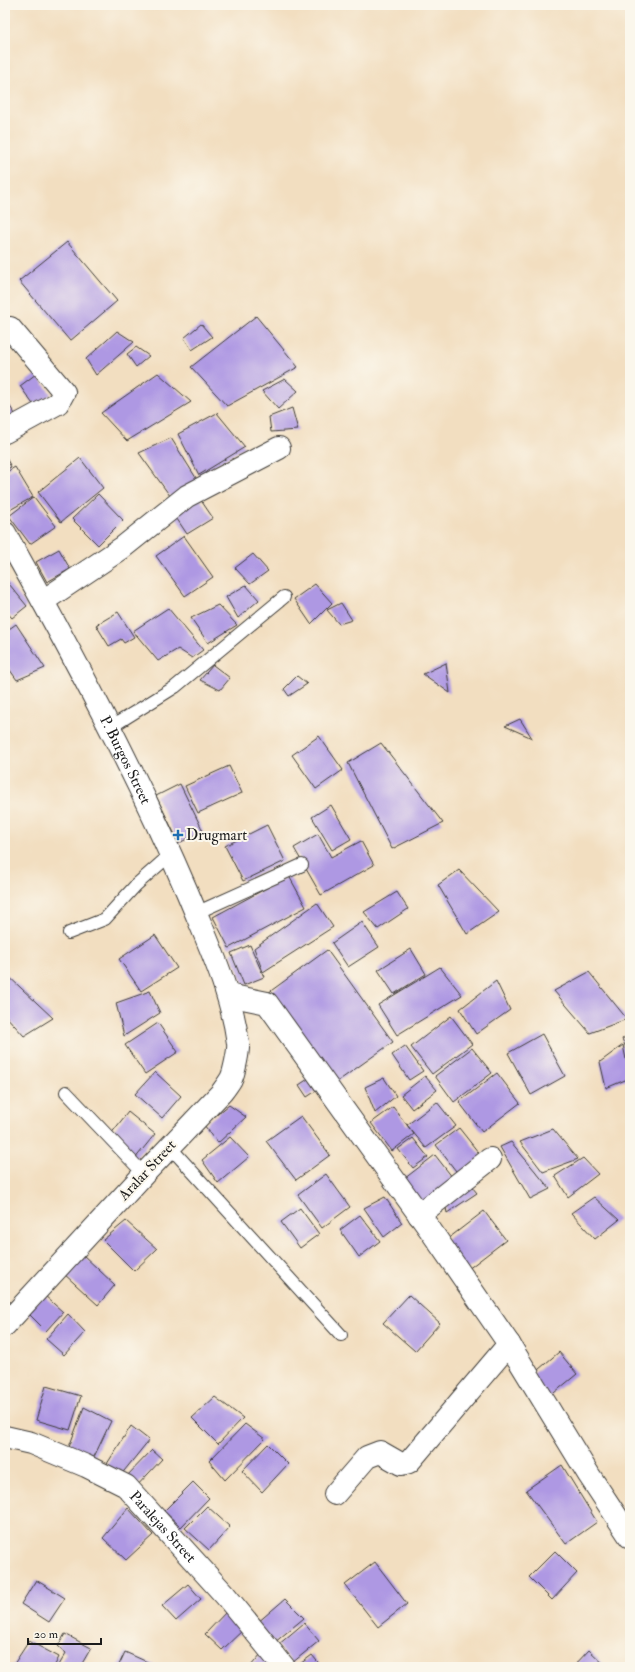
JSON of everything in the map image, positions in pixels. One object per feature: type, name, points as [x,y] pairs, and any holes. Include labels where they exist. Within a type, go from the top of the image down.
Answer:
[{"type":"street","points":[[5,432],[58,403],[64,392],[10,328]]},
{"type":"street","points":[[43,601],[122,548],[187,496],[279,448]]},
{"type":"street","name":"P. Burgos Street","points":[[5,533],[111,727],[171,854],[208,939],[228,995]]},
{"type":"street","points":[[228,995],[267,1004],[419,1215],[509,1344],[630,1537]]},
{"type":"street","name":"Aralar Street","points":[[5,1324],[222,1092],[231,1079],[238,1045],[228,995]]},
{"type":"street","points":[[419,1215],[490,1159]]},
{"type":"street","points":[[335,1494],[371,1454],[380,1452],[401,1464],[409,1462],[509,1344]]},
{"type":"street","name":"Paralejas Street","points":[[5,1437],[31,1443],[86,1466],[126,1486],[225,1595],[284,1667]]},
{"type":"lane","points":[[111,727],[175,687],[284,597]]},
{"type":"lane","points":[[69,933],[105,919],[136,885],[171,854]]},
{"type":"lane","points":[[196,913],[302,866]]},
{"type":"lane","points":[[66,1092],[144,1174]]},
{"type":"lane","points":[[170,1146],[341,1335]]},
{"type":"building","points":[[67,242],[117,301],[70,341],[19,281]]},
{"type":"building","points":[[256,316],[298,367],[227,406],[191,367]]},
{"type":"building","points":[[201,324],[212,337],[192,350],[184,338]]},
{"type":"building","points":[[117,331],[134,342],[96,375],[86,359]]},
{"type":"building","points":[[136,347],[149,356],[136,367],[127,354]]},
{"type":"building","points":[[158,373],[191,402],[127,441],[101,413]]},
{"type":"building","points":[[36,374],[51,394],[35,407],[20,386]]},
{"type":"building","points":[[285,379],[298,391],[278,409],[262,391]]},
{"type":"building","points":[[5,399],[15,414],[5,420]]},
{"type":"building","points":[[292,408],[298,430],[271,432],[269,417]]},
{"type":"building","points":[[217,413],[245,447],[199,475],[178,434]]},
{"type":"building","points":[[171,438],[198,481],[173,500],[139,453]]},
{"type":"building","points":[[5,456],[11,467],[5,470]]},
{"type":"building","points":[[80,458],[103,488],[61,522],[38,492]]},
{"type":"building","points":[[15,467],[33,497],[8,511],[5,506],[5,473]]},
{"type":"building","points":[[98,494],[123,520],[98,545],[72,519]]},
{"type":"building","points":[[198,496],[213,518],[187,534],[173,513]]},
{"type":"building","points":[[34,497],[56,526],[30,544],[9,516]]},
{"type":"building","points":[[184,536],[213,577],[185,596],[156,556]]},
{"type":"building","points":[[59,549],[70,569],[47,582],[36,562]]},
{"type":"building","points":[[253,554],[268,571],[250,584],[235,568]]},
{"type":"building","points":[[5,579],[27,606],[12,618],[5,610]]},
{"type":"building","points":[[315,584],[332,603],[311,624],[294,599]]},
{"type":"building","points":[[246,585],[259,600],[238,618],[226,597]]},
{"type":"building","points":[[341,603],[352,620],[339,624],[327,610]]},
{"type":"building","points":[[218,605],[237,625],[208,643],[191,618]]},
{"type":"building","points":[[168,608],[203,650],[192,658],[178,649],[158,661],[133,631]]},
{"type":"building","points":[[118,612],[134,637],[124,643],[121,639],[109,646],[96,625]]},
{"type":"building","points":[[16,624],[45,668],[17,680],[5,663],[5,632]]},
{"type":"building","points":[[446,663],[450,693],[423,674]]},
{"type":"building","points":[[213,665],[230,678],[220,690],[200,680]]},
{"type":"building","points":[[297,676],[307,684],[289,696],[284,689]]},
{"type":"building","points":[[520,719],[532,738],[505,726]]},
{"type":"building","points":[[319,736],[343,770],[316,789],[292,755]]},
{"type":"building","points":[[381,743],[443,823],[392,849],[348,763]]},
{"type":"building","points":[[229,766],[242,793],[198,813],[185,786]]},
{"type":"building","points":[[180,784],[203,831],[179,843],[156,796]]},
{"type":"building","points":[[331,805],[351,839],[332,850],[312,817]]},
{"type":"building","points":[[267,825],[285,861],[243,881],[225,846]]},
{"type":"building","points":[[318,834],[331,857],[361,841],[374,865],[321,895],[294,848]]},
{"type":"building","points":[[459,870],[499,912],[467,934],[438,885]]},
{"type":"building","points":[[289,876],[306,907],[229,948],[213,917]]},
{"type":"building","points":[[397,892],[408,909],[378,929],[364,912]]},
{"type":"building","points":[[317,903],[333,927],[263,972],[254,948]]},
{"type":"building","points":[[362,922],[379,947],[348,967],[332,943]]},
{"type":"building","points":[[155,935],[177,968],[141,991],[119,959]]},
{"type":"building","points":[[250,945],[264,977],[244,985],[231,953]]},
{"type":"building","points":[[411,949],[426,974],[394,994],[378,970]]},
{"type":"building","points":[[327,950],[393,1042],[334,1084],[268,993]]},
{"type":"building","points":[[440,967],[462,995],[397,1035],[378,1005]]},
{"type":"building","points":[[589,972],[627,1019],[590,1033],[554,991]]},
{"type":"building","points":[[5,973],[53,1018],[24,1036],[5,1015]]},
{"type":"building","points":[[496,981],[510,1010],[476,1034],[460,1009]]},
{"type":"building","points":[[150,991],[160,1013],[124,1036],[116,1003]]},
{"type":"building","points":[[451,1016],[472,1044],[432,1074],[411,1047]]},
{"type":"building","points":[[158,1023],[178,1052],[145,1074],[125,1045]]},
{"type":"building","points":[[542,1034],[565,1076],[531,1095],[508,1053]]},
{"type":"building","points":[[630,1034],[630,1056],[622,1039]]},
{"type":"building","points":[[623,1045],[630,1078],[606,1088],[600,1062]]},
{"type":"building","points":[[405,1046],[423,1071],[409,1080],[392,1055]]},
{"type":"building","points":[[472,1048],[492,1073],[454,1102],[435,1076]]},
{"type":"building","points":[[155,1072],[181,1096],[162,1118],[135,1094]]},
{"type":"building","points":[[497,1073],[520,1103],[482,1132],[459,1102]]},
{"type":"building","points":[[425,1076],[437,1090],[412,1109],[401,1095]]},
{"type":"building","points":[[384,1078],[396,1096],[375,1113],[365,1087]]},
{"type":"building","points":[[308,1079],[316,1091],[307,1097],[299,1085]]},
{"type":"building","points":[[437,1102],[456,1126],[426,1148],[407,1125]]},
{"type":"building","points":[[229,1105],[246,1117],[218,1143],[204,1125]]},
{"type":"building","points":[[393,1107],[414,1134],[392,1151],[371,1123]]},
{"type":"building","points":[[128,1112],[155,1134],[134,1160],[107,1139]]},
{"type":"building","points":[[301,1116],[330,1155],[296,1180],[266,1141]]},
{"type":"building","points":[[459,1128],[482,1157],[459,1175],[436,1145]]},
{"type":"building","points":[[553,1129],[578,1159],[543,1172],[520,1142]]},
{"type":"building","points":[[230,1137],[249,1157],[218,1183],[202,1160]]},
{"type":"building","points":[[413,1138],[428,1157],[413,1168],[398,1149]]},
{"type":"building","points":[[511,1142],[550,1189],[530,1199],[500,1147]]},
{"type":"building","points":[[435,1155],[456,1182],[420,1209],[400,1182]]},
{"type":"building","points":[[583,1158],[598,1174],[568,1197],[555,1176]]},
{"type":"building","points":[[326,1174],[350,1207],[322,1228],[298,1195]]},
{"type":"building","points":[[468,1182],[477,1193],[447,1213],[445,1203]]},
{"type":"building","points":[[385,1197],[402,1223],[384,1237],[364,1208]]},
{"type":"building","points":[[594,1197],[619,1220],[595,1239],[571,1213]]},
{"type":"building","points":[[300,1208],[319,1234],[300,1248],[281,1222]]},
{"type":"building","points":[[484,1211],[506,1240],[463,1273],[441,1244]]},
{"type":"building","points":[[360,1215],[380,1241],[359,1257],[340,1230]]},
{"type":"building","points":[[126,1221],[157,1249],[134,1271],[103,1240]]},
{"type":"building","points":[[82,1254],[115,1285],[98,1305],[63,1273]]},
{"type":"building","points":[[44,1295],[63,1312],[46,1331],[27,1312]]},
{"type":"building","points":[[409,1295],[440,1323],[415,1351],[383,1323]]},
{"type":"building","points":[[68,1314],[85,1332],[64,1355],[46,1339]]},
{"type":"building","points":[[559,1352],[577,1374],[543,1402],[525,1381]]},
{"type":"building","points":[[46,1386],[81,1396],[70,1430],[36,1420]]},
{"type":"building","points":[[215,1397],[243,1418],[218,1444],[192,1418]]},
{"type":"building","points":[[84,1407],[111,1421],[93,1459],[69,1447]]},
{"type":"building","points":[[245,1424],[265,1439],[225,1480],[209,1461]]},
{"type":"building","points":[[131,1426],[149,1440],[120,1476],[105,1467]]},
{"type":"building","points":[[268,1444],[288,1464],[262,1492],[242,1471]]},
{"type":"building","points":[[152,1450],[162,1459],[134,1489],[124,1479]]},
{"type":"building","points":[[562,1465],[597,1522],[566,1544],[526,1490]]},
{"type":"building","points":[[193,1482],[209,1498],[181,1527],[164,1511]]},
{"type":"building","points":[[207,1506],[230,1527],[209,1550],[185,1528]]},
{"type":"building","points":[[128,1508],[153,1535],[126,1560],[103,1538]]},
{"type":"building","points":[[555,1551],[577,1573],[552,1600],[529,1577]]},
{"type":"building","points":[[375,1562],[407,1604],[378,1627],[345,1585]]},
{"type":"building","points":[[36,1580],[65,1598],[49,1622],[21,1604]]},
{"type":"building","points":[[188,1584],[201,1599],[176,1621],[162,1606]]},
{"type":"building","points":[[285,1599],[304,1618],[274,1643],[257,1623]]},
{"type":"building","points":[[228,1610],[245,1628],[222,1650],[205,1634]]},
{"type":"building","points":[[304,1623],[319,1641],[292,1663],[278,1645]]},
{"type":"building","points":[[65,1634],[91,1648],[80,1667],[58,1667],[66,1653],[58,1646]]},
{"type":"building","points":[[29,1641],[59,1657],[54,1667],[12,1667]]},
{"type":"building","points":[[589,1650],[607,1667],[573,1667]]},
{"type":"building","points":[[125,1652],[154,1665],[153,1667],[118,1667]]},
{"type":"building","points":[[261,1654],[273,1667],[250,1667]]},
{"type":"building","points":[[312,1655],[322,1667],[296,1667]]},
{"type":"place","name":"Drugmart","points":[[178,835]]}]
